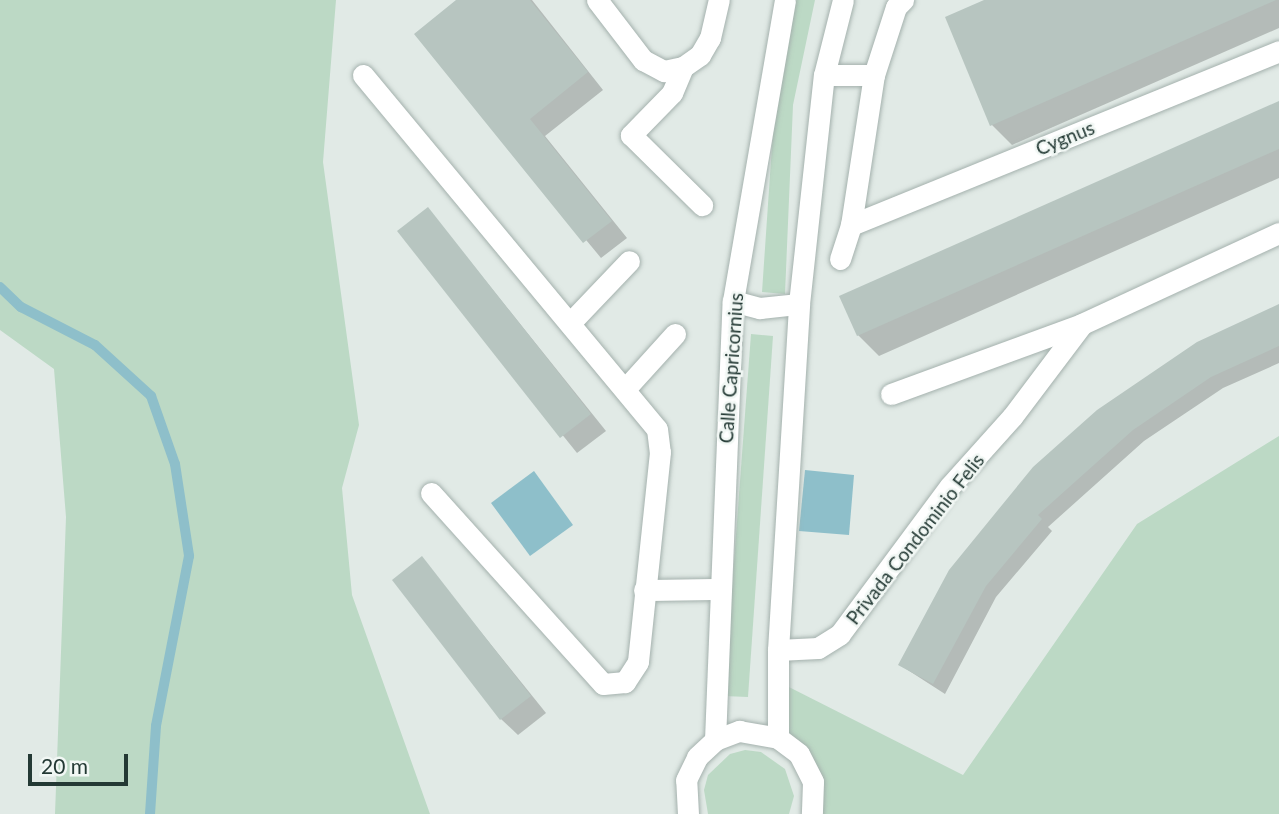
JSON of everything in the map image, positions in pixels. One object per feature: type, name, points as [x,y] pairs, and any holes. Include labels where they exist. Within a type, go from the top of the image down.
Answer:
[{"type":"street","points":[[597,0],[643,60],[664,71],[683,67],[700,55],[710,38],[719,0]]},
{"type":"street","name":"Calle Capricornius","points":[[715,740],[719,589],[733,301],[785,0]]},
{"type":"street","points":[[778,738],[778,650],[799,304],[824,75],[843,0]]},
{"type":"street","points":[[840,259],[851,225],[874,75],[896,7],[903,0]]},
{"type":"street","name":"Cygnus","points":[[851,225],[1279,51]]},
{"type":"street","points":[[683,67],[672,93],[631,135],[702,205]]},
{"type":"street","points":[[363,75],[626,388],[657,429],[660,452],[638,662],[625,682],[603,684],[431,493]]},
{"type":"street","points":[[824,75],[874,75]]},
{"type":"street","name":"Privada Condominio Felis","points":[[891,394],[1082,324],[1279,233]]},
{"type":"street","points":[[571,322],[629,261]]},
{"type":"street","points":[[733,301],[760,308],[799,304]]},
{"type":"street","name":"Privada Condominio Felis","points":[[778,650],[818,648],[840,634],[950,486],[1012,417],[1082,324]]},
{"type":"street","points":[[626,388],[675,334]]},
{"type":"street","points":[[644,590],[719,589]]},
{"type":"street","points":[[688,814],[686,780],[696,757],[715,740],[739,731],[778,738],[788,743],[808,767],[815,797],[812,814]]},
{"type":"green space","points":[[0,0],[336,0],[323,162],[359,425],[342,488],[352,595],[430,814],[55,814],[66,517],[54,369],[0,330]]},
{"type":"green space","points":[[795,0],[815,0],[793,105],[785,294],[762,292],[773,131],[782,58]]},
{"type":"green space","points":[[751,334],[773,336],[748,697],[724,696]]},
{"type":"green space","points":[[1279,436],[1279,814],[806,814],[813,781],[778,738],[779,682],[963,775],[1137,524]]},
{"type":"green space","points":[[745,750],[761,752],[785,769],[794,796],[789,814],[708,814],[704,790],[708,775],[730,754]]},
{"type":"water","points":[[805,470],[854,475],[849,535],[799,531]]},
{"type":"water","points":[[534,471],[573,525],[530,556],[491,503]]},
{"type":"building","points":[[456,0],[530,0],[588,72],[530,119],[612,221],[583,243],[414,34]]},
{"type":"building","points":[[984,0],[1276,0],[990,126],[945,17]]},
{"type":"building","points":[[1279,101],[1279,149],[857,336],[839,296]]},
{"type":"building","points":[[428,207],[591,414],[560,438],[397,231]]},
{"type":"building","points":[[1279,304],[1279,346],[1211,377],[1133,430],[1038,515],[1042,519],[986,586],[933,684],[898,665],[949,570],[1033,467],[1097,410],[1197,342]]},
{"type":"building","points":[[422,556],[531,696],[500,720],[392,580]]},
{"type":"waterway","points":[[0,287],[21,307],[95,345],[151,396],[175,464],[189,556],[156,726],[150,814]]}]
